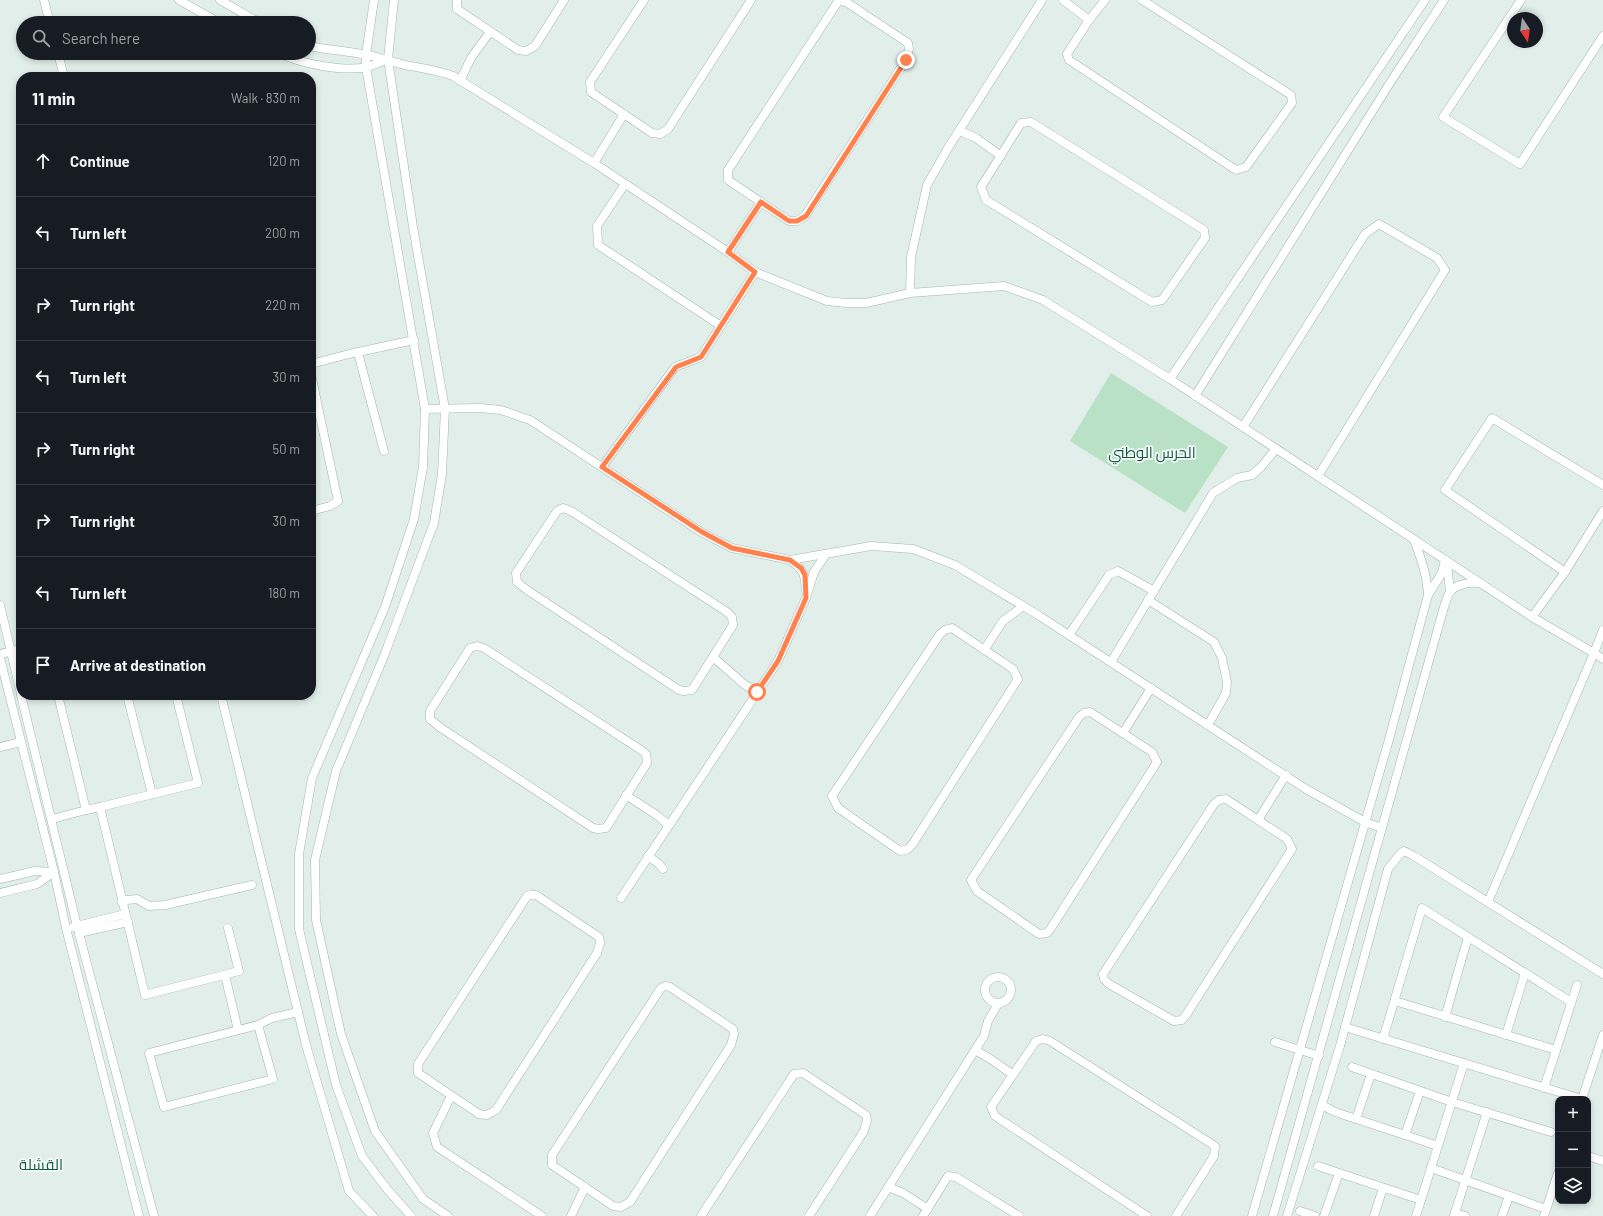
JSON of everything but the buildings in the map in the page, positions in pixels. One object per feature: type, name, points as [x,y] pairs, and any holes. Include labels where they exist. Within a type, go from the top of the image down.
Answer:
[{"type":"street","points":[[44,0],[48,16]]},
{"type":"street","points":[[179,0],[208,16]]},
{"type":"street","points":[[220,0],[248,16]]},
{"type":"street","points":[[374,0],[366,55],[366,67],[426,409],[423,467],[414,519],[385,607],[312,778],[299,854],[299,929],[336,1085],[362,1156],[387,1189],[411,1216]]},
{"type":"street","points":[[394,0],[388,59],[413,227],[445,409],[442,474],[434,523],[384,656],[336,771],[315,860],[316,920],[339,1026],[375,1131],[423,1199],[448,1216]]},
{"type":"street","points":[[457,0],[457,9],[518,50],[526,51],[535,46],[564,0]]},
{"type":"street","points":[[644,0],[590,82],[591,92],[652,133],[660,134],[668,128],[751,0]]},
{"type":"street","points":[[910,293],[911,257],[927,185],[1042,0]]},
{"type":"street","points":[[1063,0],[1089,20]]},
{"type":"street","points":[[1105,0],[1089,20],[1067,54],[1069,60],[1236,170],[1246,168],[1292,103],[1291,95],[1142,0]]},
{"type":"street","points":[[1170,379],[1425,0]]},
{"type":"street","points":[[1195,396],[1388,86],[1444,0]]},
{"type":"street","points":[[1521,0],[1443,117],[1520,164],[1603,36]]},
{"type":"street","points":[[846,2],[908,44],[909,49],[906,60],[806,216],[797,221],[789,221],[761,202],[728,180],[728,170],[837,3],[846,2]]},
{"type":"street","points":[[460,81],[471,58],[490,32]]},
{"type":"street","points":[[316,48],[388,59],[403,64],[437,70],[453,76],[594,163],[728,252],[755,272],[827,301],[866,303],[910,293],[1004,286],[1043,300],[1170,379],[1532,617],[1603,659]]},
{"type":"street","points":[[299,60],[314,65],[339,68],[366,67],[388,59]]},
{"type":"street","points":[[60,60],[63,72]]},
{"type":"street","points":[[594,163],[624,114]]},
{"type":"street","points":[[1032,122],[1204,230],[1205,238],[1162,300],[1152,302],[986,200],[981,186],[1001,156],[1021,124],[1032,122]]},
{"type":"street","points":[[960,131],[976,138],[1001,156]]},
{"type":"street","points":[[626,184],[597,226],[598,245],[721,326]]},
{"type":"street","points":[[728,252],[761,202]]},
{"type":"street","points":[[1243,427],[1365,234],[1379,224],[1437,258],[1445,270],[1318,476]]},
{"type":"street","points":[[602,467],[676,367],[701,357],[755,272]]},
{"type":"street","points":[[316,363],[414,340]]},
{"type":"street","points":[[358,353],[384,451]]},
{"type":"street","points":[[316,398],[338,501],[330,506],[316,510]]},
{"type":"street","points":[[426,409],[480,408],[501,410],[530,420],[566,442],[702,532],[732,548],[790,560],[872,546],[913,549],[955,565],[1022,607],[1038,615],[1286,775],[1365,822],[1382,828]]},
{"type":"street","points":[[1565,572],[1445,490],[1492,418],[1603,485]]},
{"type":"street","points":[[1111,662],[1213,493],[1237,478],[1252,474],[1261,467],[1276,449]]},
{"type":"street","points":[[563,508],[571,511],[732,616],[733,625],[712,658],[692,690],[679,690],[527,590],[517,582],[516,573],[557,511],[563,508]]},
{"type":"street","points":[[1532,617],[1565,572],[1603,511]]},
{"type":"street","points":[[1252,1216],[1365,822],[1428,595],[1428,582],[1424,566],[1413,539]]},
{"type":"street","points":[[621,898],[778,661],[806,598],[814,572],[826,554]]},
{"type":"street","points":[[790,560],[801,568],[805,575],[806,598]]},
{"type":"street","points":[[1273,1216],[1450,592],[1446,561]]},
{"type":"street","points":[[1428,595],[1442,573],[1446,561]]},
{"type":"street","points":[[1069,636],[1110,575],[1118,571],[1154,591]]},
{"type":"street","points":[[1450,592],[1462,584],[1470,582],[1479,583]]},
{"type":"street","points":[[1148,600],[1214,642],[1222,658],[1227,682],[1226,693],[1208,725]]},
{"type":"street","points":[[0,605],[16,675]]},
{"type":"street","points":[[984,650],[1003,621],[1022,607]]},
{"type":"street","points":[[952,628],[984,650],[1013,669],[1018,679],[912,845],[908,849],[900,851],[838,808],[832,796],[940,634],[945,630],[952,628]]},
{"type":"street","points":[[1488,902],[1603,630]]},
{"type":"street","points":[[477,646],[484,648],[646,754],[647,763],[626,795],[606,828],[593,828],[441,728],[430,719],[430,711],[470,648],[477,646]]},
{"type":"street","points":[[0,654],[16,651]]},
{"type":"street","points":[[0,658],[54,872],[66,928],[139,1216]]},
{"type":"street","points":[[712,658],[745,685],[757,692]]},
{"type":"street","points":[[1123,733],[1151,688]]},
{"type":"street","points":[[22,700],[78,930],[154,1216]]},
{"type":"street","points":[[59,700],[86,810]]},
{"type":"street","points":[[128,700],[152,794]]},
{"type":"street","points":[[52,819],[198,783],[177,700]]},
{"type":"street","points":[[222,700],[306,1045],[349,1191],[373,1216]]},
{"type":"street","points":[[1090,712],[1123,733],[1152,752],[1157,762],[1051,928],[1047,933],[1039,934],[977,891],[971,880],[1079,717],[1084,713],[1090,712]]},
{"type":"street","points":[[0,747],[21,742]]},
{"type":"street","points":[[1258,820],[1286,775]]},
{"type":"street","points":[[626,795],[658,816],[668,825]]},
{"type":"street","points":[[1226,799],[1258,820],[1287,839],[1292,849],[1182,1020],[1174,1022],[1109,984],[1104,979],[1103,974],[1106,967],[1214,804],[1219,800],[1226,799]]},
{"type":"street","points":[[100,807],[145,995],[239,971],[228,928]]},
{"type":"street","points":[[1286,1216],[1322,1105],[1345,1027],[1388,869],[1400,854],[1404,851],[1414,856],[1603,974]]},
{"type":"street","points":[[648,856],[663,869]]},
{"type":"street","points":[[0,879],[36,871],[54,872]]},
{"type":"street","points":[[0,893],[37,884],[54,872]]},
{"type":"street","points":[[122,903],[127,900],[137,899],[149,906],[165,905],[252,885]]},
{"type":"street","points":[[536,895],[599,937],[600,943],[597,953],[496,1110],[487,1115],[479,1114],[451,1096],[418,1073],[418,1064],[527,896],[536,895]]},
{"type":"street","points":[[1383,1039],[1422,908],[1571,1002]]},
{"type":"street","points":[[66,928],[78,930],[126,918]]},
{"type":"street","points":[[1445,1016],[1468,937]]},
{"type":"street","points":[[1506,1035],[1525,973]]},
{"type":"street","points":[[225,975],[238,1030]]},
{"type":"street","points":[[1544,1088],[1577,985]]},
{"type":"street","points":[[670,987],[733,1029],[734,1034],[731,1045],[630,1202],[621,1207],[613,1206],[585,1187],[552,1165],[552,1155],[661,988],[670,987]]},
{"type":"street","points":[[1394,1001],[1556,1050]]},
{"type":"street","points":[[870,1216],[984,1036],[988,1021],[998,1004]]},
{"type":"street","points":[[258,1025],[273,1079],[164,1107],[149,1053],[258,1025],[272,1018],[298,1012]]},
{"type":"street","points":[[1345,1027],[1572,1096]]},
{"type":"street","points":[[1583,1096],[1603,1035]]},
{"type":"street","points":[[1147,1216],[995,1116],[991,1107],[1036,1040],[1043,1039],[1050,1041],[1215,1146],[1214,1156],[1176,1216]]},
{"type":"street","points":[[1275,1042],[1319,1056]]},
{"type":"street","points":[[974,1050],[989,1058],[1012,1074]]},
{"type":"street","points":[[1416,1216],[1464,1063]]},
{"type":"street","points":[[1352,1067],[1452,1102],[1551,1132]]},
{"type":"street","points":[[701,1216],[794,1074],[798,1072],[803,1073],[866,1114],[867,1120],[864,1131],[809,1216]]},
{"type":"street","points":[[1356,1119],[1371,1074]]},
{"type":"street","points":[[1405,1135],[1420,1091]]},
{"type":"street","points":[[451,1096],[434,1132],[436,1147],[542,1216]]},
{"type":"street","points":[[1322,1105],[1335,1112],[1405,1135],[1426,1141],[1439,1142]]},
{"type":"street","points":[[1465,1216],[1455,1214],[1487,1112]]},
{"type":"street","points":[[1591,1157],[1603,1161]]},
{"type":"street","points":[[1318,1166],[1421,1200]]},
{"type":"street","points":[[1431,1168],[1508,1196],[1545,1213],[1555,1182]]},
{"type":"street","points":[[1324,1216],[1339,1173]]},
{"type":"street","points":[[888,1187],[903,1193],[926,1213],[948,1176],[956,1177],[1019,1216]]},
{"type":"street","points":[[571,1216],[585,1187]]},
{"type":"street","points":[[1374,1216],[1383,1188]]},
{"type":"street","points":[[1502,1216],[1508,1196]]},
{"type":"street","points":[[1300,1211],[1315,1216]]},
{"type":"green space","points":[[1111,373],[1228,447],[1185,513],[1070,441]]},
{"type":"district","name":"الحرس الوطني","points":[[1152,452]]},
{"type":"district","name":"القشلة","points":[[41,1164]]},
{"type":"route","points":[[757,692],[778,661],[806,598],[805,575],[801,568],[790,560],[732,548],[702,532],[602,467],[676,367],[701,357],[742,294],[755,272],[728,252],[761,202],[789,221],[797,221],[806,216],[906,60]]}]
